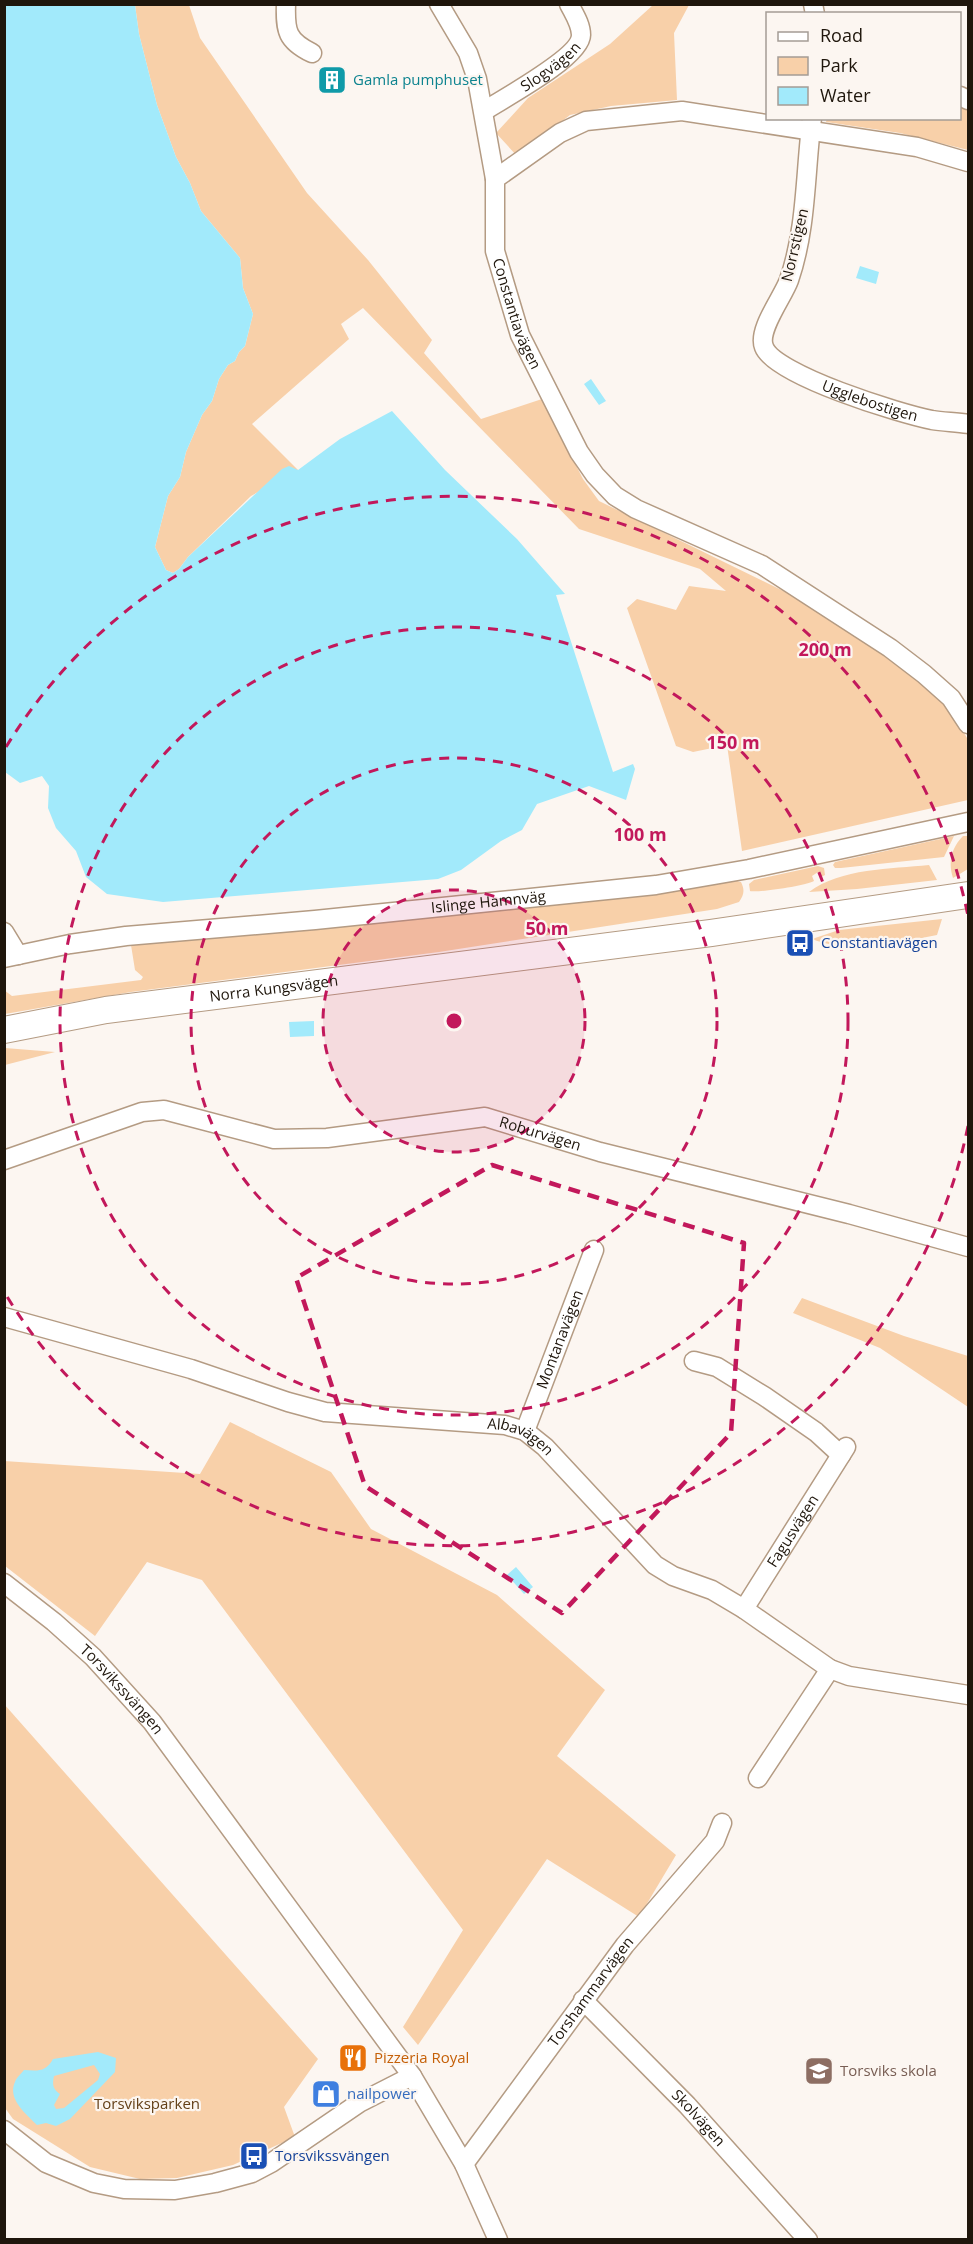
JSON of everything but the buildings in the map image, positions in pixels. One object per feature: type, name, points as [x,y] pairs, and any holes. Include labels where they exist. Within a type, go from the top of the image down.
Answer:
[{"type":"main road","name":"Norra Kungsvägen","points":[[4,1030],[106,1010],[711,933],[969,896]]},
{"type":"street","points":[[286,4],[285,24],[295,45],[312,53]]},
{"type":"street","name":"Constantiavägen","points":[[439,4],[468,53],[477,80],[495,179],[495,251],[520,335],[579,452],[595,476],[615,496],[636,509],[762,565],[881,642],[924,674],[951,698],[969,724]]},
{"type":"street","name":"Slogvägen","points":[[484,111],[563,61],[578,47],[581,35],[579,22],[569,4]]},
{"type":"street","points":[[495,179],[560,133],[586,121],[682,111],[811,125],[917,147],[969,162]]},
{"type":"street","name":"Norrstigen","points":[[776,363],[763,347],[764,333],[789,279],[804,212],[811,125]]},
{"type":"street","name":"Ugglebostigen","points":[[776,363],[865,401],[932,420],[969,424]]},
{"type":"street","name":"Islinge Hamnväg","points":[[11,957],[70,944],[126,936],[315,920],[656,885],[749,869],[969,822]]},
{"type":"street","points":[[4,932],[11,957]]},
{"type":"street","name":"Roburvägen","points":[[4,1160],[142,1112],[164,1110],[274,1139],[327,1137],[485,1117],[600,1152],[849,1214],[969,1247]]},
{"type":"street","name":"Montanavägen","points":[[525,1431],[594,1250]]},
{"type":"street","name":"Albavägen","points":[[4,1317],[191,1369],[325,1412],[505,1425],[525,1431],[545,1447],[655,1566],[673,1576],[712,1590],[744,1609],[831,1669],[849,1676],[969,1695]]},
{"type":"street","name":"Fagusvägen","points":[[694,1361],[717,1367],[844,1451],[744,1609]]},
{"type":"street","name":"Torsvikssvängen","points":[[4,1583],[54,1622],[93,1657],[152,1722],[412,2076],[464,2164],[498,2240]]},
{"type":"street","points":[[758,1778],[831,1669]]},
{"type":"street","name":"Torshammarvägen","points":[[464,2164],[625,1945],[715,1841],[722,1823]]},
{"type":"street","name":"Skolvägen","points":[[583,2000],[687,2106],[808,2240]]},
{"type":"street","points":[[4,2130],[46,2163],[86,2180],[124,2189],[175,2190],[215,2183],[252,2172],[272,2163],[359,2103],[412,2076]]},
{"type":"highlighted area","points":[[492,1165],[744,1243],[731,1433],[562,1613],[365,1486],[296,1278]]},
{"type":"green space","points":[[135,5],[189,5],[200,38],[307,193],[368,260],[432,340],[424,353],[481,419],[542,399],[583,479],[599,501],[810,604],[905,664],[946,701],[967,738],[968,800],[742,851],[727,745],[693,752],[676,746],[627,608],[637,599],[676,610],[689,586],[726,591],[700,569],[579,529],[363,308],[341,324],[349,339],[252,424],[298,470],[251,496],[188,557],[179,569],[173,573],[166,570],[155,547],[168,496],[180,477],[186,452],[202,415],[212,401],[219,379],[245,346],[253,314],[243,288],[240,258],[201,211],[176,157],[157,105],[139,34]]},
{"type":"green space","points":[[653,5],[689,5],[674,33],[677,100],[611,106],[570,115],[517,156],[496,133],[528,98],[610,44]]},
{"type":"green space","points":[[961,106],[968,110],[968,150],[900,133],[826,122],[826,120],[961,120]]},
{"type":"green space","points":[[954,836],[944,857],[841,868],[835,868],[833,865],[835,862]]},
{"type":"green space","points":[[963,836],[968,836],[968,869],[953,878],[952,856]]},
{"type":"green space","points":[[929,865],[937,880],[809,892],[836,878],[851,874]]},
{"type":"green space","points":[[818,866],[824,868],[825,875],[821,877],[818,872],[812,876],[814,881],[809,883],[771,890],[750,891],[749,884],[754,880]]},
{"type":"green space","points":[[733,880],[741,882],[743,892],[741,899],[739,902],[717,909],[439,952],[131,992],[5,1014],[4,990],[12,996],[141,980],[143,977],[135,970],[131,945]]},
{"type":"green space","points":[[942,919],[937,935],[891,943],[841,946],[812,939],[839,930]]},
{"type":"green space","points":[[5,1048],[55,1052],[5,1065]]},
{"type":"green space","points":[[802,1298],[904,1336],[968,1356],[968,1407],[880,1348],[793,1313]]},
{"type":"green space","points":[[230,1422],[331,1472],[371,1529],[497,1595],[605,1690],[557,1756],[676,1855],[639,1917],[547,1859],[418,2045],[403,2027],[463,1930],[202,1580],[147,1562],[95,1636],[5,1566],[4,1461],[200,1474]]},
{"type":"green space","name":"Torsviksparken","points":[[4,1704],[318,2059],[284,2107],[295,2137],[233,2165],[177,2178],[140,2179],[90,2167],[13,2119],[5,2108]]},
{"type":"water","points":[[5,4],[135,5],[139,34],[157,105],[176,157],[201,211],[240,258],[243,288],[253,314],[245,346],[219,379],[212,401],[202,415],[186,452],[180,477],[168,496],[155,547],[166,570],[173,573],[179,569],[188,557],[282,469],[289,466],[298,470],[340,439],[392,411],[445,470],[517,539],[565,594],[556,595],[613,772],[633,764],[635,769],[626,800],[589,786],[537,804],[522,830],[501,841],[461,870],[438,879],[163,902],[107,894],[86,877],[76,851],[56,828],[48,808],[49,786],[42,776],[20,783],[5,772]]},
{"type":"water","points":[[860,266],[879,272],[876,284],[856,278]]},
{"type":"water","points":[[591,379],[606,401],[599,405],[584,384]]},
{"type":"water","points":[[314,1021],[314,1036],[290,1037],[289,1022]]},
{"type":"water","points":[[516,1567],[533,1587],[524,1594],[507,1575]]},
{"type":"water","points":[[98,2052],[116,2058],[115,2072],[70,2119],[56,2126],[46,2123],[37,2125],[19,2106],[13,2088],[16,2079],[24,2070],[41,2070],[53,2059]],"holes":[[[94,2065],[100,2074],[98,2080],[64,2108],[56,2109],[54,2105],[60,2094],[54,2086],[54,2076]]]},
{"type":"place","name":"Gamla pumphuset","points":[[332,80]]},
{"type":"place","name":"Constantiavägen","points":[[800,943]]},
{"type":"place","name":"Pizzeria Royal","points":[[353,2058]]},
{"type":"place","name":"Torsviks skola","points":[[819,2071]]},
{"type":"place","name":"nailpower","points":[[326,2094]]},
{"type":"place","name":"Torsvikssvängen","points":[[254,2156]]}]
